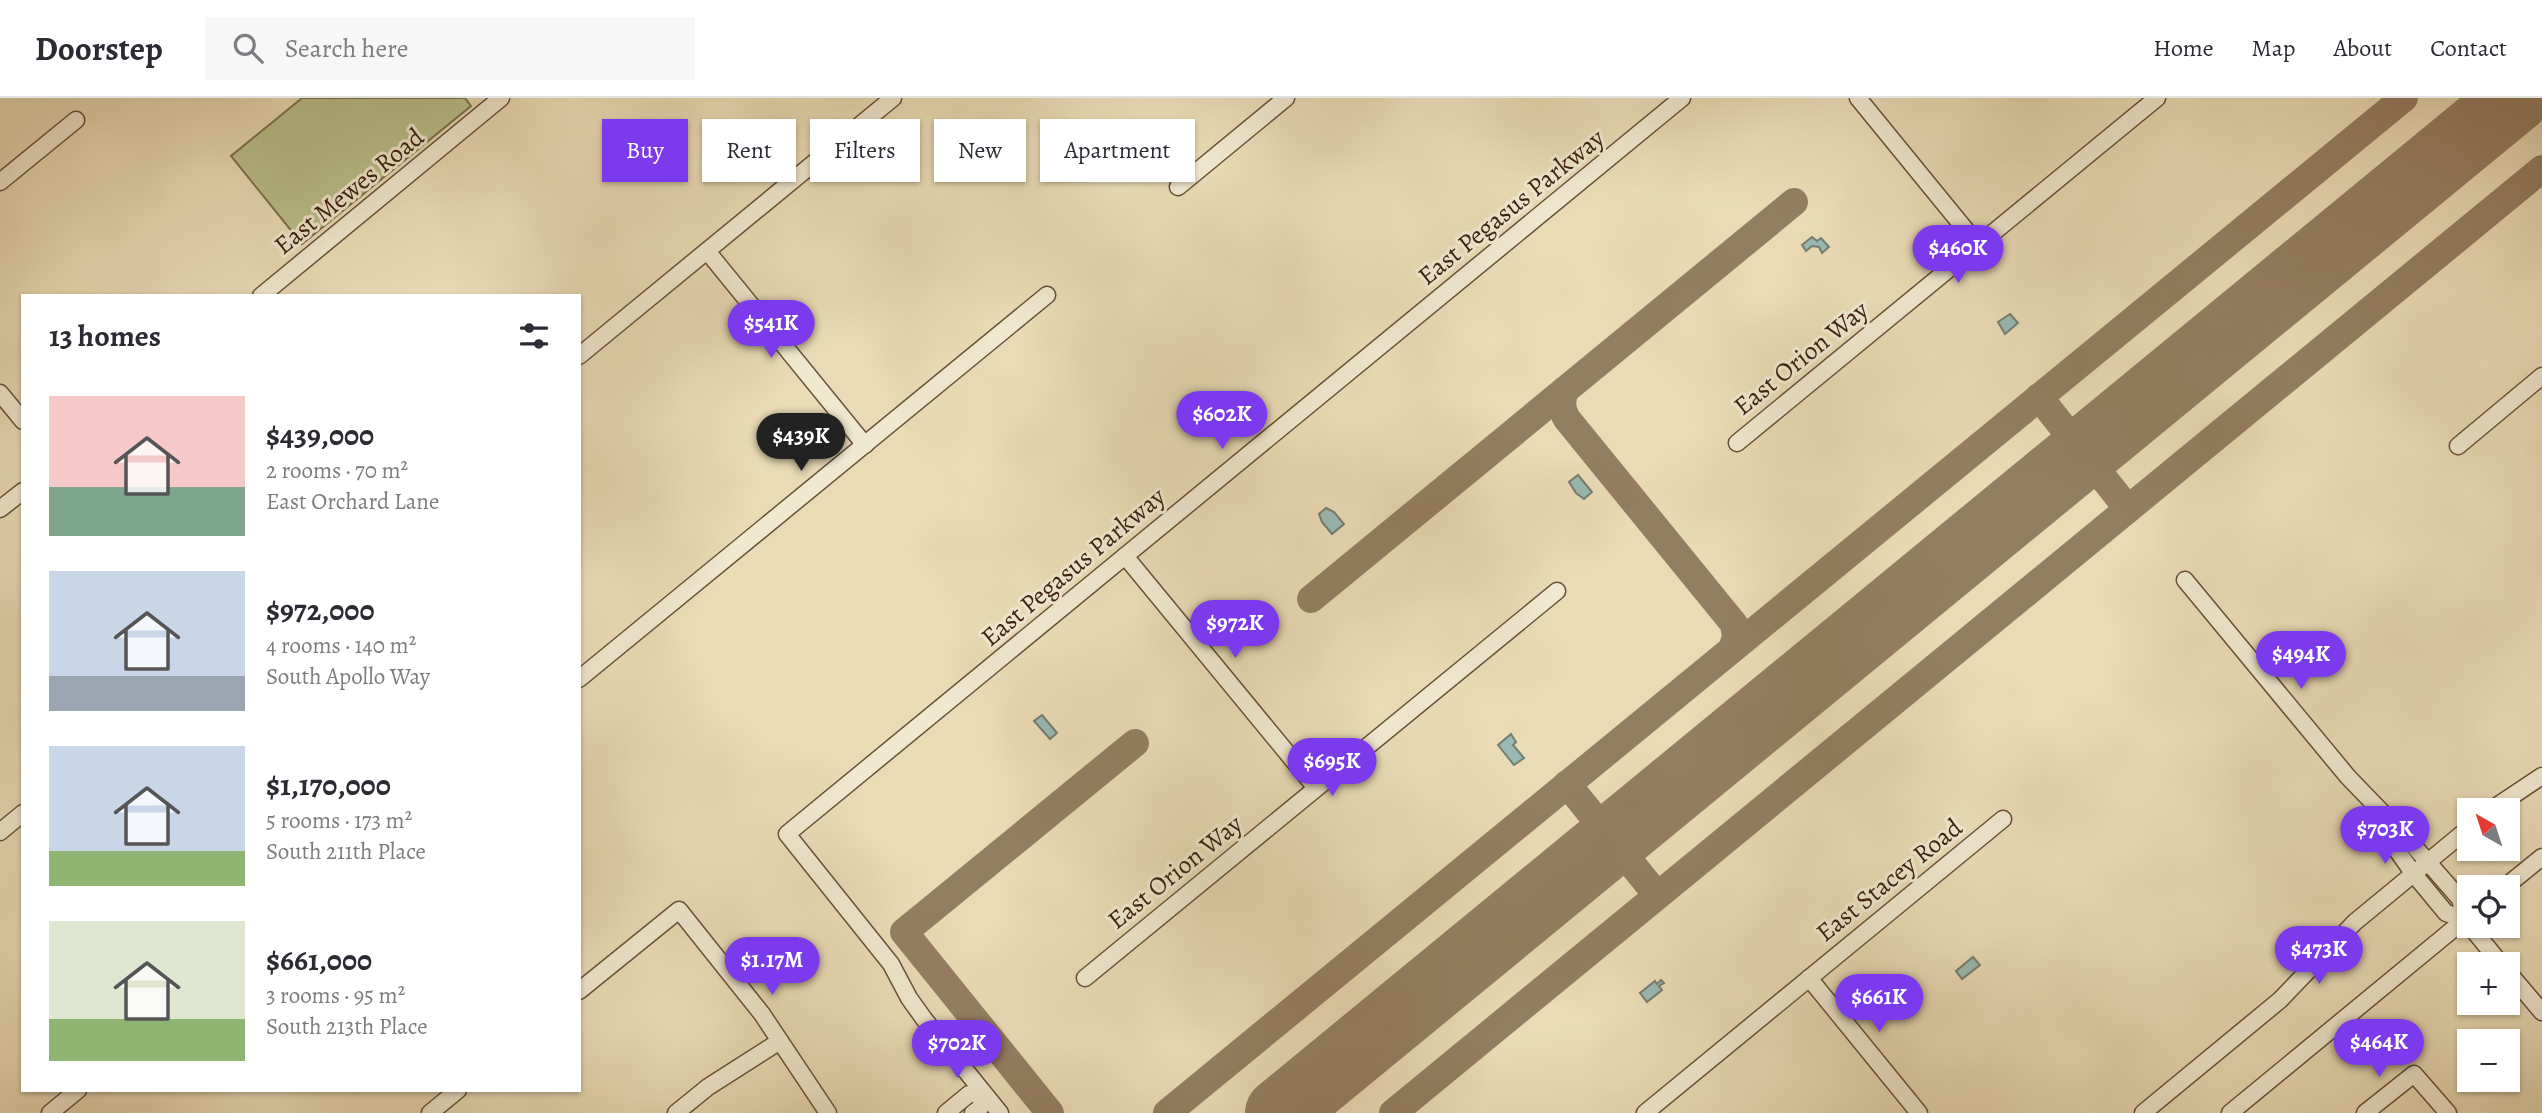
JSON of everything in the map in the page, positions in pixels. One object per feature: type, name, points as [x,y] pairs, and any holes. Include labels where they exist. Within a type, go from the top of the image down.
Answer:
[{"type":"street","name":"East Mewes Road","points":[[263,294],[502,98]]},
{"type":"street","points":[[581,354],[893,98]]},
{"type":"street","points":[[1178,187],[1286,98]]},
{"type":"street","name":"East Pegasus Parkway","points":[[984,1094],[924,1019],[891,964],[787,834],[1682,98]]},
{"type":"street","points":[[1858,98],[1978,245]]},
{"type":"street","name":"East Orion Way","points":[[1737,443],[2157,98]]},
{"type":"street","points":[[0,181],[76,120]]},
{"type":"street","points":[[707,251],[864,445]]},
{"type":"street","points":[[581,677],[1047,295]]},
{"type":"street","points":[[2458,446],[2542,376]]},
{"type":"street","points":[[0,393],[21,419]]},
{"type":"street","points":[[0,509],[21,493]]},
{"type":"street","points":[[1125,556],[1316,788]]},
{"type":"street","points":[[2185,580],[2348,777],[2457,896]]},
{"type":"street","name":"East Orion Way","points":[[1085,978],[1557,591]]},
{"type":"street","points":[[2509,798],[2542,776]]},
{"type":"street","points":[[0,832],[21,815]]},
{"type":"street","name":"East Stacey Road","points":[[1645,1113],[2003,819]]},
{"type":"street","points":[[2392,824],[2394,846],[2446,913],[2457,917]]},
{"type":"street","points":[[2143,1113],[2280,1000],[2339,937],[2457,838]]},
{"type":"street","points":[[2520,875],[2542,857]]},
{"type":"street","points":[[581,989],[679,910],[780,1041],[828,1113]]},
{"type":"street","points":[[2230,1113],[2457,930]]},
{"type":"street","points":[[2481,938],[2492,952]]},
{"type":"street","points":[[1809,978],[1919,1113]]},
{"type":"street","points":[[2520,986],[2542,1012]]},
{"type":"street","points":[[676,1113],[708,1087],[780,1041]]},
{"type":"street","points":[[2365,1113],[2414,1074],[2448,1113]]},
{"type":"street","points":[[50,1113],[76,1092]]},
{"type":"street","points":[[430,1113],[456,1092]]},
{"type":"street","points":[[946,1113],[969,1094],[984,1094],[1000,1113]]},
{"type":"street","points":[[973,1113],[981,1108],[984,1094]]},
{"type":"green space","points":[[302,98],[465,98],[471,106],[302,244],[231,156]]},
{"type":"water","points":[[1812,237],[1817,241],[1821,238],[1829,247],[1822,253],[1819,247],[1812,246],[1806,251],[1802,245]]},
{"type":"water","points":[[2010,314],[2018,323],[2005,334],[1998,322]]},
{"type":"water","points":[[1578,475],[1592,492],[1584,499],[1569,482]]},
{"type":"water","points":[[1326,508],[1334,512],[1344,524],[1332,534],[1319,514]]},
{"type":"water","points":[[1042,715],[1057,733],[1050,739],[1034,721]]},
{"type":"water","points":[[1511,734],[1516,742],[1513,745],[1524,758],[1514,765],[1498,745]]},
{"type":"water","points":[[1973,957],[1980,965],[1962,979],[1956,971]]},
{"type":"water","points":[[1661,980],[1664,983],[1659,986],[1662,990],[1647,1002],[1640,993],[1655,981],[1657,984]]},
{"type":"water","points":[[1900,993],[1912,1007],[1902,1015],[1891,1001]]},
{"type":"taxiway","points":[[1167,1113],[2404,98]]},
{"type":"taxiway","points":[[1393,1113],[2542,169]]},
{"type":"taxiway","points":[[1311,599],[1794,202]]},
{"type":"taxiway","points":[[1565,390],[1562,405],[1567,419],[1734,624],[1736,637],[1732,649]]},
{"type":"taxiway","points":[[2039,397],[2128,509]]},
{"type":"taxiway","points":[[1050,1113],[904,932],[1135,743]]},
{"type":"taxiway","points":[[1567,784],[1657,895]]},
{"type":"runway","points":[[1280,1113],[2515,98]]}]
